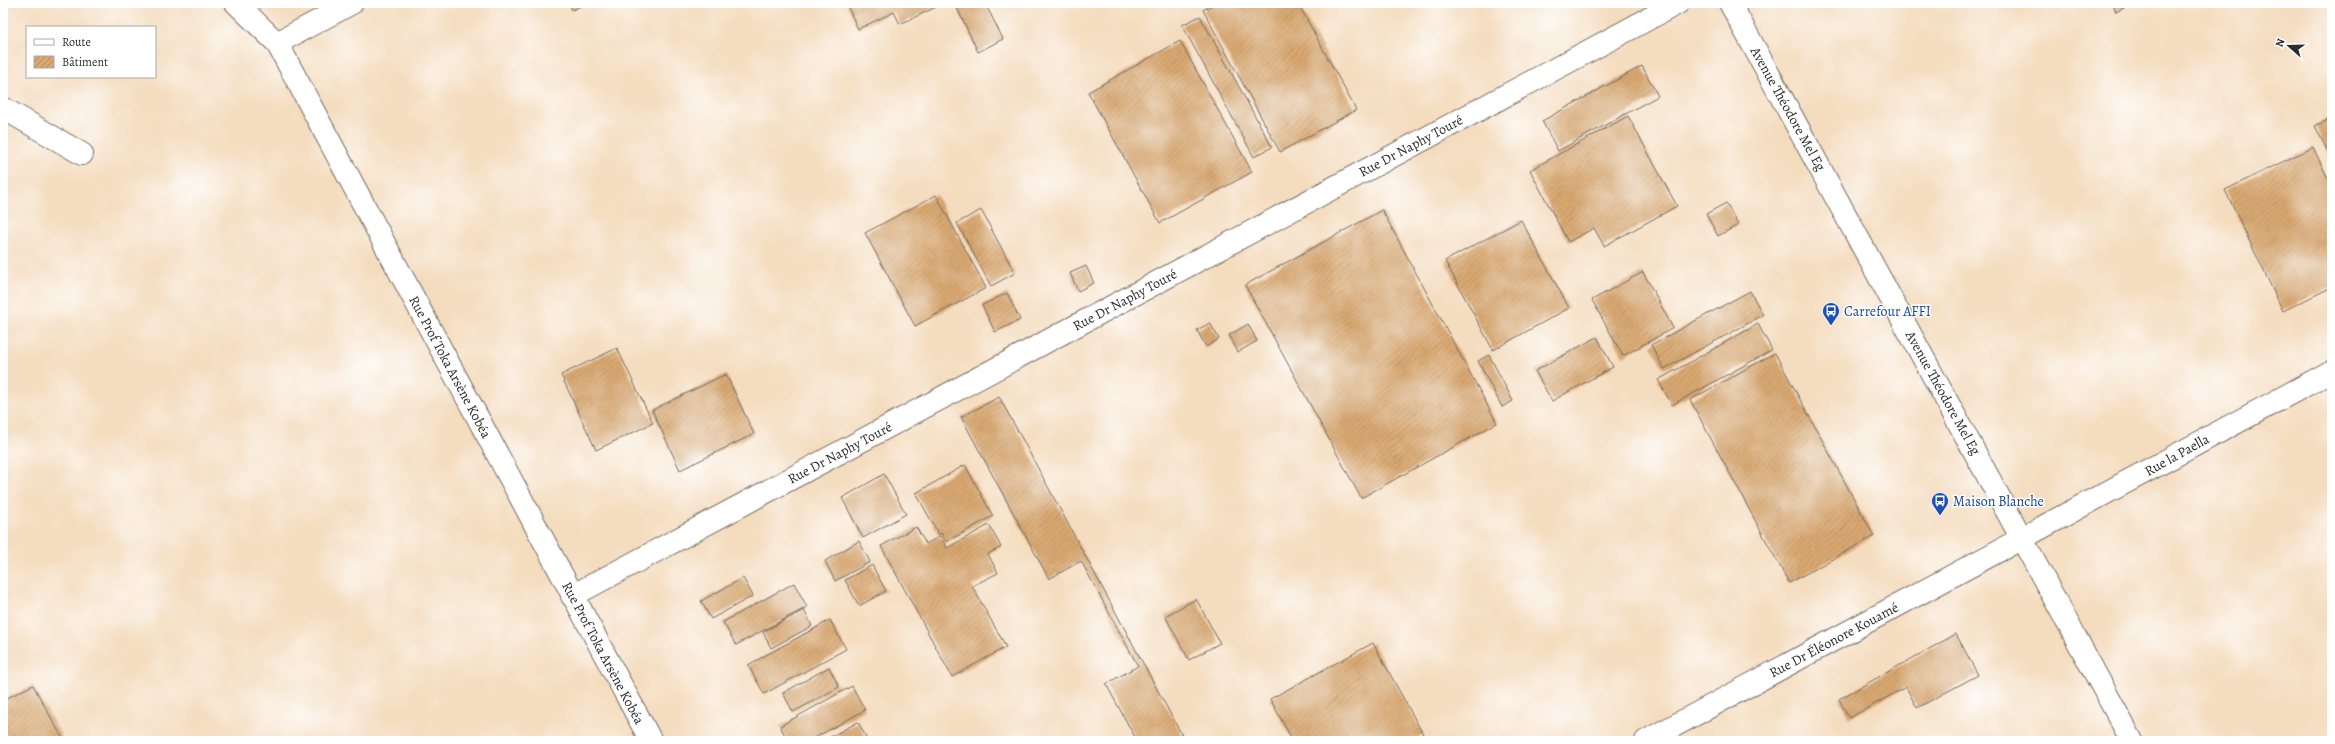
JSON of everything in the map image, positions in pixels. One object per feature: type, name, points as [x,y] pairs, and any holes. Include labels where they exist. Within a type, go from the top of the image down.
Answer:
[{"type":"street","name":"Rue Prof Toka Arsène Kobéa","points":[[236,3],[277,43],[651,741]]},
{"type":"street","points":[[277,43],[352,3]]},
{"type":"street","name":"Rue Dr Naphy Touré","points":[[572,596],[1678,3]]},
{"type":"street","name":"Avenue Théodore Mel Eg","points":[[1730,3],[2132,741]]},
{"type":"street","points":[[3,108],[82,154]]},
{"type":"street","name":"Rue la Paella","points":[[2022,539],[2332,371]]},
{"type":"street","name":"Rue Dr Éléonore Kouamé","points":[[1646,741],[2022,539]]},
{"type":"building","points":[[569,3],[588,3],[572,10]]},
{"type":"building","points":[[846,3],[945,3],[900,24],[894,12],[858,29]]},
{"type":"building","points":[[963,3],[985,3],[1003,39],[978,52],[956,6]]},
{"type":"building","points":[[1216,3],[1298,3],[1356,110],[1280,152],[1203,10]]},
{"type":"building","points":[[2112,3],[2134,3],[2116,12]]},
{"type":"building","points":[[1200,16],[1272,147],[1254,157],[1182,25]]},
{"type":"building","points":[[1180,41],[1252,172],[1160,223],[1088,92]]},
{"type":"building","points":[[1642,66],[1658,96],[1558,151],[1542,121]]},
{"type":"building","points":[[1628,116],[1677,206],[1604,246],[1594,228],[1568,242],[1530,170]]},
{"type":"building","points":[[2332,118],[2332,160],[2315,126]]},
{"type":"building","points":[[2313,147],[2332,187],[2332,287],[2283,311],[2225,190]]},
{"type":"building","points":[[936,195],[986,288],[915,326],[865,233]]},
{"type":"building","points":[[1726,203],[1738,225],[1718,236],[1706,214]]},
{"type":"building","points":[[981,210],[1015,273],[991,286],[957,223]]},
{"type":"building","points":[[1382,210],[1497,423],[1361,498],[1245,285]]},
{"type":"building","points":[[1521,220],[1569,308],[1493,350],[1445,261]]},
{"type":"building","points":[[1086,266],[1094,283],[1078,291],[1070,273]]},
{"type":"building","points":[[1643,272],[1673,328],[1623,356],[1592,300]]},
{"type":"building","points":[[1750,291],[1763,315],[1664,369],[1651,345]]},
{"type":"building","points":[[1007,293],[1020,320],[995,332],[982,305]]},
{"type":"building","points":[[1210,323],[1219,339],[1206,347],[1197,330]]},
{"type":"building","points":[[1248,324],[1257,341],[1238,352],[1229,335]]},
{"type":"building","points":[[1758,324],[1772,350],[1672,405],[1658,380]]},
{"type":"building","points":[[1597,337],[1613,367],[1552,401],[1535,371]]},
{"type":"building","points":[[617,348],[653,423],[596,450],[561,375]]},
{"type":"building","points":[[1775,353],[1874,536],[1789,583],[1690,400]]},
{"type":"building","points":[[1489,355],[1513,401],[1502,407],[1478,361]]},
{"type":"building","points":[[726,374],[754,434],[680,470],[652,410]]},
{"type":"building","points":[[999,397],[1185,741],[1137,741],[1106,684],[1138,666],[1081,561],[1049,579],[961,417]]},
{"type":"building","points":[[965,465],[993,516],[946,542],[941,533],[939,535],[916,493]]},
{"type":"building","points":[[884,474],[906,514],[863,538],[842,498]]},
{"type":"building","points":[[989,525],[1001,547],[988,554],[998,573],[972,586],[1006,647],[952,677],[881,546],[916,527],[926,544],[940,536],[947,548]]},
{"type":"building","points":[[859,541],[870,562],[835,581],[825,561]]},
{"type":"building","points":[[872,565],[886,591],[859,606],[845,580]]},
{"type":"building","points":[[743,578],[753,596],[711,619],[701,601]]},
{"type":"building","points":[[794,583],[807,607],[736,645],[723,622]]},
{"type":"building","points":[[1196,599],[1220,643],[1189,660],[1165,616]]},
{"type":"building","points":[[804,610],[812,626],[771,648],[763,632]]},
{"type":"building","points":[[830,620],[846,649],[764,694],[748,665]]},
{"type":"building","points":[[1956,634],[1978,675],[1917,708],[1906,687],[1849,718],[1839,699]]},
{"type":"building","points":[[1373,643],[1423,734],[1411,741],[1293,741],[1270,699]]},
{"type":"building","points":[[829,667],[839,687],[793,712],[783,693]]},
{"type":"building","points":[[33,685],[64,741],[3,741],[3,700]]},
{"type":"building","points":[[852,686],[865,710],[809,741],[788,741],[780,726]]},
{"type":"building","points":[[858,722],[866,737],[858,741],[823,741]]},
{"type":"place","name":"Carrefour AFFI","points":[[1831,326]]},
{"type":"place","name":"Maison Blanche","points":[[1940,516]]}]
